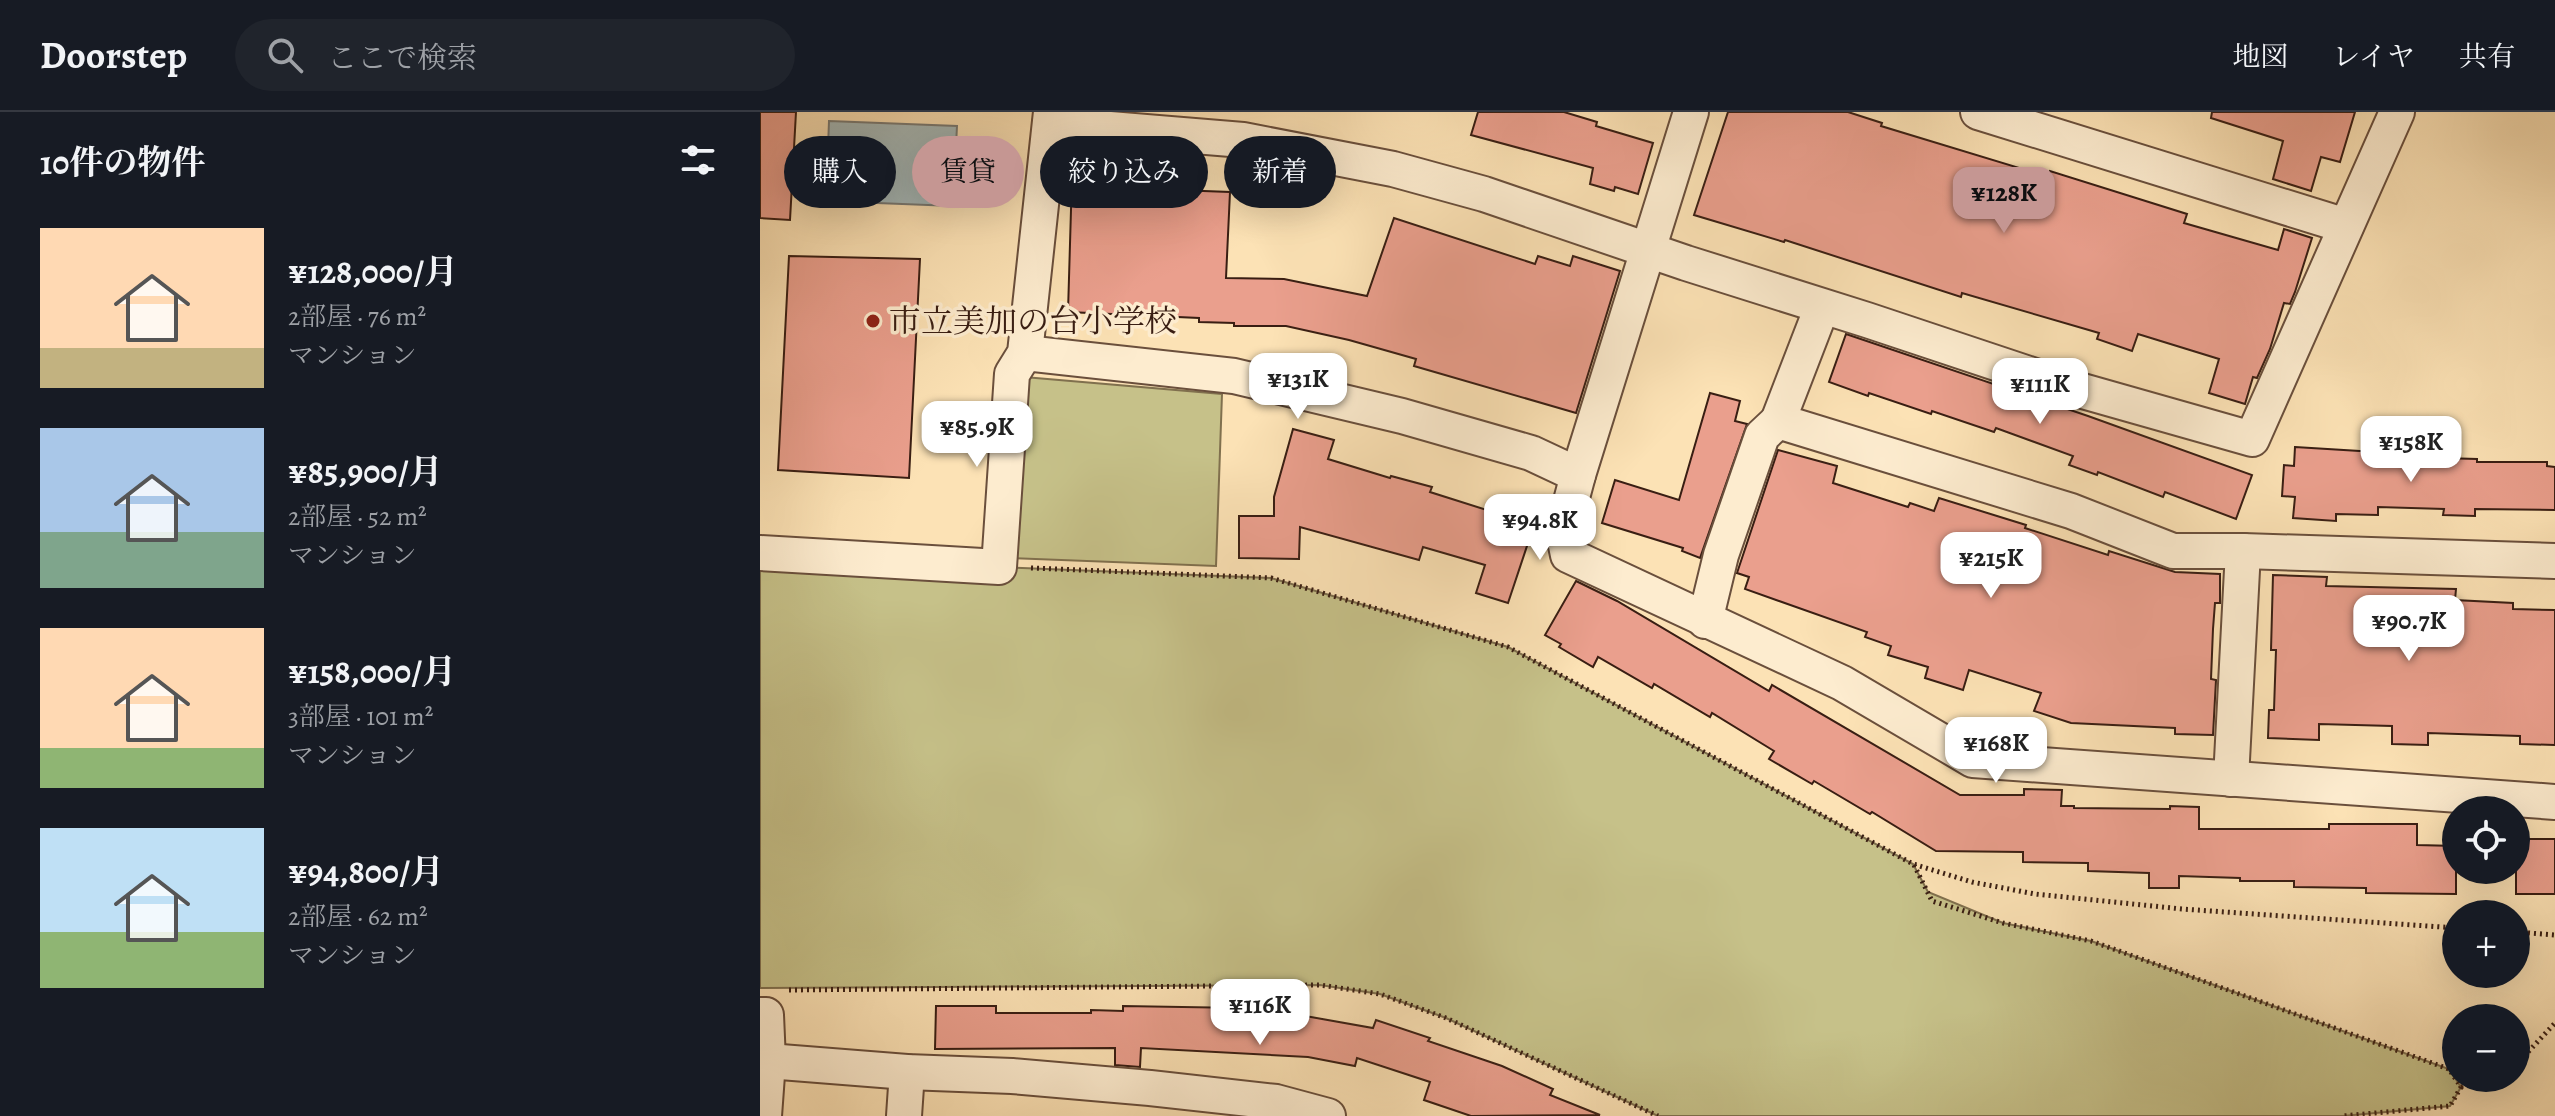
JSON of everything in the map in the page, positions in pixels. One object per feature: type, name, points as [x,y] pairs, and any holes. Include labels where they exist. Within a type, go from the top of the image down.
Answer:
[{"type":"street","points":[[1691,112],[1578,475],[1563,531],[1568,555],[1842,683],[1973,760],[2555,802]]},
{"type":"street","points":[[1978,112],[2346,226]]},
{"type":"street","points":[[760,553],[999,567],[1012,374],[1025,353],[1050,118],[1243,140],[1393,169],[1484,194],[2065,386],[2252,439],[2397,112]]},
{"type":"street","points":[[1705,621],[1721,555],[1762,436],[1778,421],[1822,307]]},
{"type":"street","points":[[1025,353],[1234,376],[1402,416],[1531,453],[1578,475]]},
{"type":"street","points":[[1778,421],[2071,511],[2173,551],[2555,561]]},
{"type":"street","points":[[2231,779],[2243,551]]},
{"type":"street","points":[[764,1116],[768,1002]]},
{"type":"street","points":[[768,1061],[1150,1088],[1276,1102],[1328,1116]]},
{"type":"street","points":[[904,1116],[907,1072]]},
{"type":"path","points":[[999,567],[1271,578],[1508,647],[1913,864],[1972,882],[2035,894],[2182,909],[2442,927]]},
{"type":"path","points":[[1913,864],[1932,901],[2003,923],[2091,941],[2442,1066]]},
{"type":"path","points":[[2530,933],[2555,935]]},
{"type":"path","points":[[768,1002],[1320,985],[1380,994],[1446,1018],[1658,1116]]},
{"type":"path","points":[[2530,1050],[2555,1023]]},
{"type":"path","points":[[2343,1116],[2450,1106],[2458,1092]]},
{"type":"shaded area","points":[[829,121],[957,126],[956,136],[912,136],[912,204],[896,204],[896,136],[828,136]]},
{"type":"shaded area","points":[[1024,377],[1222,394],[1216,566],[1009,558]]},
{"type":"shaded area","points":[[760,553],[1271,578],[1508,647],[1913,864],[1928,892],[2003,923],[2091,941],[2442,1066],[2442,1092],[2458,1092],[2450,1106],[2343,1116],[1658,1116],[1446,1018],[1380,994],[1320,985],[760,988]]},
{"type":"building","points":[[760,112],[796,112],[795,136],[784,136],[784,208],[791,208],[790,220],[760,218]]},
{"type":"building","points":[[1478,112],[1564,112],[1597,122],[1596,126],[1653,143],[1638,194],[1590,184],[1593,168],[1471,135]]},
{"type":"building","points":[[1728,112],[1848,112],[1882,123],[1881,126],[2049,177],[2050,171],[2187,214],[2184,223],[2278,250],[2284,229],[2312,238],[2295,292],[2290,304],[2284,303],[2270,349],[2257,378],[2253,377],[2245,404],[2209,393],[2219,359],[2138,334],[2132,351],[2097,339],[2099,333],[1962,293],[1961,297],[1785,240],[1694,215]]},
{"type":"building","points":[[2212,112],[2355,112],[2340,162],[2321,157],[2311,191],[2273,179],[2283,141],[2211,118]]},
{"type":"building","points":[[1208,191],[1224,192],[1224,208],[1229,208],[1226,278],[1284,279],[1367,296],[1394,218],[1535,264],[1538,256],[1570,266],[1573,256],[1620,271],[1576,413],[1414,366],[1416,359],[1286,326],[1234,326],[1234,323],[1199,322],[1199,318],[1068,312],[1071,208],[1208,208]]},
{"type":"building","points":[[789,256],[920,259],[909,478],[778,470]]},
{"type":"building","points":[[1846,334],[2252,475],[2236,519],[2165,492],[2163,497],[2098,472],[2097,475],[2069,465],[2073,456],[1996,428],[1994,432],[1829,382]]},
{"type":"building","points":[[1710,393],[1740,401],[1735,421],[1747,424],[1700,558],[1682,551],[1683,548],[1602,523],[1615,480],[1679,500]]},
{"type":"building","points":[[1293,429],[1334,440],[1328,459],[1432,487],[1430,492],[1534,525],[1508,603],[1476,593],[1485,565],[1423,547],[1419,560],[1300,527],[1299,559],[1239,558],[1239,516],[1274,516],[1274,497]]},
{"type":"building","points":[[2295,447],[2408,454],[2408,457],[2477,459],[2477,462],[2547,462],[2547,466],[2555,467],[2555,510],[2475,509],[2475,516],[2443,515],[2444,509],[2378,507],[2378,515],[2336,514],[2336,521],[2293,518],[2295,497],[2282,496],[2284,465],[2294,466]]},
{"type":"building","points":[[1778,450],[1837,466],[1833,483],[1908,507],[1910,503],[1934,511],[1939,498],[2108,555],[2109,551],[2175,572],[2220,574],[2220,603],[2215,603],[2213,629],[2211,679],[2216,680],[2213,735],[2175,734],[2175,728],[2071,723],[2034,711],[2041,693],[1969,670],[1963,690],[1925,678],[1928,667],[1888,655],[1891,646],[1865,637],[1867,632],[1745,589],[1749,577],[1737,573]]},
{"type":"building","points":[[2273,575],[2327,577],[2326,586],[2456,589],[2455,600],[2513,603],[2513,609],[2555,610],[2555,745],[2520,744],[2520,736],[2428,733],[2428,745],[2392,744],[2392,726],[2319,724],[2319,740],[2268,738],[2269,710],[2274,710],[2276,650],[2271,650]]},
{"type":"building","points":[[1576,581],[1617,601],[1769,691],[1772,685],[1960,795],[2024,795],[2024,789],[2062,790],[2061,806],[2074,808],[2199,807],[2199,829],[2329,829],[2329,824],[2417,824],[2417,845],[2442,846],[2442,884],[2456,884],[2456,894],[2366,893],[2366,888],[2294,887],[2294,881],[2179,876],[2179,888],[2149,888],[2149,873],[2088,871],[2088,863],[2023,862],[2023,852],[1936,851],[1872,812],[1870,814],[1769,759],[1774,751],[1712,713],[1710,717],[1654,684],[1652,688],[1598,657],[1593,667],[1545,635]]},
{"type":"building","points":[[2530,839],[2555,839],[2555,894],[2516,894],[2516,884],[2530,884]]},
{"type":"building","points":[[936,1006],[996,1006],[996,1013],[1091,1013],[1091,1010],[1123,1011],[1123,1006],[1294,1009],[1294,1014],[1373,1028],[1376,1020],[1502,1066],[1553,1089],[1550,1095],[1600,1115],[1471,1116],[1424,1100],[1430,1082],[1357,1058],[1355,1066],[1308,1057],[1141,1048],[1140,1067],[1115,1065],[1115,1048],[935,1049]]},
{"type":"place","name":"市立美加の台小学校","points":[[873,321]]}]
